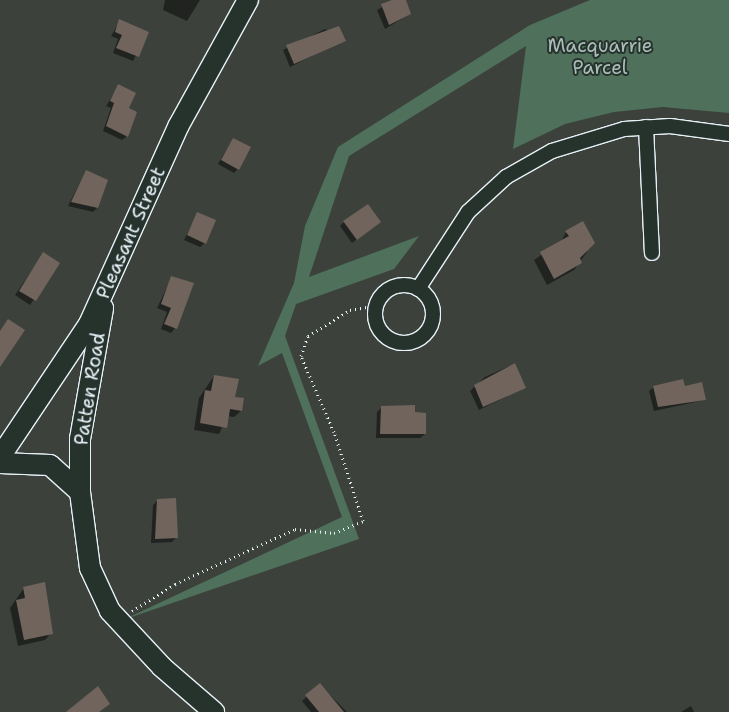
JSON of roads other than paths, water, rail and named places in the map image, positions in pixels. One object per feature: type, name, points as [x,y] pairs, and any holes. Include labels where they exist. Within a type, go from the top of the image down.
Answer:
[{"type":"street","name":"Pleasant Street","points":[[0,458],[51,387],[107,287],[179,125],[248,0]]},
{"type":"street","points":[[418,289],[468,212],[506,177],[576,142],[646,127],[702,128],[729,134]]},
{"type":"street","points":[[646,127],[652,253]]},
{"type":"street","points":[[399,286],[418,289],[430,303],[432,320],[416,341],[398,342],[382,333],[377,324],[377,305],[399,286]]},
{"type":"street","name":"Patten Road","points":[[107,287],[80,439],[80,492],[90,568],[110,611],[162,667],[214,712]]},
{"type":"street","points":[[0,463],[50,465],[80,492]]},
{"type":"park label","name":"Macquarrie Parcel","points":[[600,57]]}]
